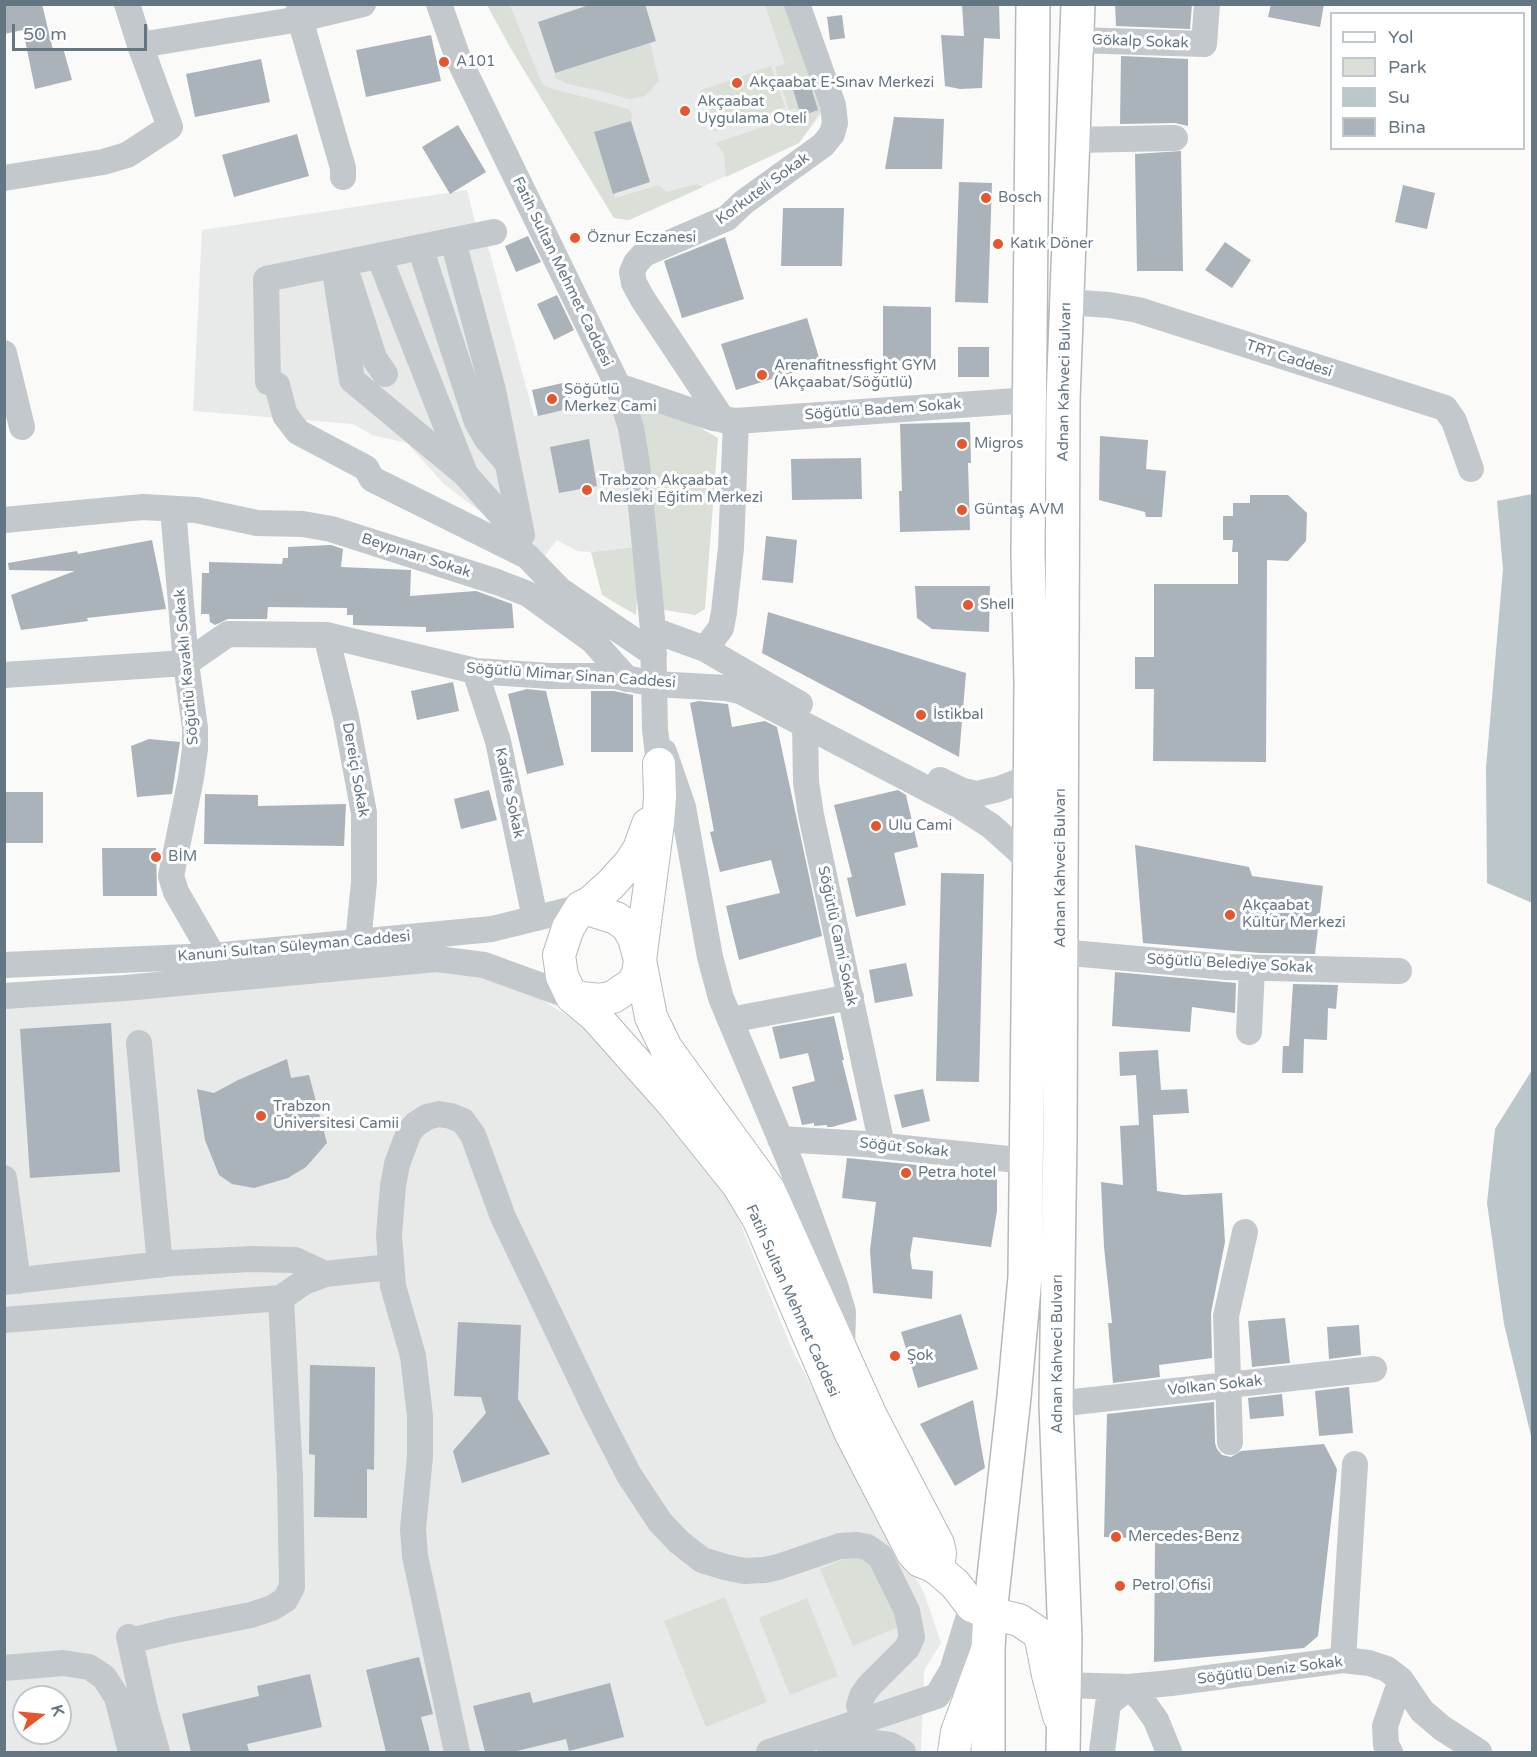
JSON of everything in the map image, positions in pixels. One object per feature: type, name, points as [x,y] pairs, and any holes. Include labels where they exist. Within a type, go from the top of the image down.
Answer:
[{"type":"highway","name":"Adnan Kahveci Bulvarı","points":[[988,1752],[988,1649],[981,1610],[1014,1397],[1025,1277],[1030,861],[1028,553],[1033,4]]},
{"type":"highway","name":"Adnan Kahveci Bulvarı","points":[[1064,1742],[1065,1639],[1056,1404],[1063,400],[1078,4]]},
{"type":"main road","name":"Fatih Sultan Mehmet Caddesi","points":[[659,764],[649,821],[639,849],[611,884],[591,902],[581,907],[568,928],[559,955],[562,976],[572,997],[595,1017],[674,1105],[738,1185],[759,1220],[850,1431],[912,1552],[920,1561],[935,1567],[981,1610]]},
{"type":"main road","name":"Fatih Sultan Mehmet Caddesi","points":[[572,997],[600,1000],[613,997],[632,984],[638,974],[659,814],[659,764]]},
{"type":"main road","name":"Fatih Sultan Mehmet Caddesi","points":[[581,907],[616,918],[627,926],[634,938],[651,1017],[666,1048],[769,1190],[871,1416],[938,1544],[939,1561],[935,1567]]},
{"type":"main road","name":"Adnan Kahveci Bulvarı","points":[[981,1610],[1019,1620],[1040,1634],[1064,1742]]},
{"type":"main road","points":[[954,1752],[957,1732],[988,1649]]},
{"type":"street","points":[[4,178],[103,162],[127,155],[170,127],[127,4]]},
{"type":"street","points":[[140,45],[299,12],[363,4]]},
{"type":"street","name":"Fatih Sultan Mehmet Caddesi","points":[[439,4],[458,58],[618,386],[631,428],[637,464],[653,642],[655,729],[659,764]]},
{"type":"street","name":"Korkuteli Sokak","points":[[729,421],[642,298],[634,283],[632,272],[644,254],[728,218],[744,202],[824,145],[832,134],[835,123],[833,105],[796,4]]},
{"type":"street","name":"Gökalp Sokak","points":[[1076,40],[1204,44],[1207,4]]},
{"type":"street","points":[[299,12],[343,168],[343,177]]},
{"type":"street","points":[[1072,140],[1175,138]]},
{"type":"street","points":[[494,232],[266,279],[268,382],[277,385],[285,415],[298,432],[366,468],[372,479],[527,556],[560,590],[653,642],[705,649],[849,732],[963,791],[977,794],[999,789],[1030,777]]},
{"type":"street","points":[[453,241],[493,390],[527,556]]},
{"type":"street","points":[[420,247],[477,422],[486,438],[507,462]]},
{"type":"street","points":[[380,256],[465,474]]},
{"type":"street","points":[[339,264],[352,380],[465,474],[502,516],[519,525]]},
{"type":"street","points":[[339,264],[374,358],[385,374]]},
{"type":"street","name":"TRT Caddesi","points":[[1067,302],[1138,310],[1445,408],[1454,421],[1471,469]]},
{"type":"street","points":[[4,353],[22,427]]},
{"type":"street","name":"Söğütlü Badem Sokak","points":[[618,386],[729,421],[1030,400]]},
{"type":"street","points":[[705,649],[721,628],[731,548],[729,421]]},
{"type":"street","name":"Beypınarı Sokak","points":[[4,520],[111,508],[143,507],[196,510],[257,523],[303,524],[331,528],[528,594],[593,641],[627,679]]},
{"type":"street","name":"Söğütlü Kavaklı Sokak","points":[[173,509],[186,663],[195,728],[195,749],[171,876],[176,892],[213,957]]},
{"type":"street","name":"Söğütlü Mimar Sinan Caddesi","points":[[186,663],[228,634],[326,635],[475,671],[550,676],[615,676],[655,684],[740,691],[960,806],[991,826],[1030,861]]},
{"type":"street","name":"Dereiçi Sokak","points":[[326,635],[346,717],[364,813],[364,882],[358,942]]},
{"type":"street","points":[[4,675],[186,663]]},
{"type":"street","name":"Kadife Sokak","points":[[475,671],[498,741],[535,918]]},
{"type":"street","name":"Söğütlü Cami Sokak","points":[[805,725],[806,782],[811,814],[882,1145]]},
{"type":"street","name":"Fatih Sultan Mehmet Caddesi","points":[[655,729],[683,807],[710,957],[721,998],[780,1138],[835,1285],[843,1312],[842,1351]]},
{"type":"street","name":"Kanuni Sultan Süleyman Caddesi","points":[[4,965],[213,957],[492,929],[581,907]]},
{"type":"street","name":"Söğütlü Belediye Sokak","points":[[1060,952],[1252,968],[1399,971]]},
{"type":"street","name":"Kanuni Sultan Süleyman Caddesi","points":[[4,996],[137,987],[437,959],[484,965],[572,997]]},
{"type":"street","points":[[1249,1032],[1252,968]]},
{"type":"street","points":[[730,1020],[851,997]]},
{"type":"street","points":[[139,1044],[166,1264]]},
{"type":"street","points":[[457,1752],[414,1556],[413,1528],[420,1456],[420,1416],[412,1356],[397,1304],[390,1267],[389,1235],[397,1164],[409,1132],[427,1117],[439,1114],[463,1121],[473,1135],[503,1217],[595,1409],[629,1474],[660,1522],[679,1542],[702,1560],[724,1568],[744,1570],[765,1570],[778,1567],[840,1546],[867,1547],[880,1556],[908,1611],[912,1637],[907,1648],[869,1686],[859,1706]]},
{"type":"street","name":"Söğüt Sokak","points":[[780,1138],[882,1145],[1027,1161]]},
{"type":"street","points":[[4,1178],[11,1281],[166,1264],[252,1259],[295,1260],[325,1274]]},
{"type":"street","points":[[1230,1442],[1226,1316],[1245,1232]]},
{"type":"street","points":[[4,1320],[281,1298],[304,1282],[325,1274],[390,1267]]},
{"type":"street","points":[[157,1752],[130,1639],[251,1615],[272,1608],[285,1600],[292,1587],[290,1476],[281,1298]]},
{"type":"street","name":"Volkan Sokak","points":[[1056,1404],[1374,1369]]},
{"type":"street","points":[[1343,1660],[1355,1464]]},
{"type":"street","points":[[769,1752],[937,1696],[952,1671],[981,1610]]},
{"type":"street","name":"Söğütlü Deniz Sokak","points":[[1063,1685],[1129,1687],[1343,1660],[1369,1663],[1387,1669],[1401,1680],[1422,1711],[1442,1728],[1479,1752]]},
{"type":"street","points":[[4,1668],[63,1663],[89,1667],[104,1677],[117,1697],[131,1752]]},
{"type":"street","points":[[1390,1752],[1386,1745],[1385,1726],[1401,1680]]},
{"type":"street","points":[[1101,1752],[1108,1704],[1129,1687],[1156,1720],[1169,1752]]},
{"type":"street","points":[[805,1752],[831,1744],[858,1741],[890,1745],[903,1752]]},
{"type":"shaded area","name":"Akçaabat Uygulama Oteli","points":[[487,5],[788,5],[821,114],[799,143],[629,220],[614,218]]},
{"type":"shaded area","points":[[467,190],[480,242],[486,239],[534,416],[613,399],[636,547],[591,552],[577,551],[557,540],[542,559],[444,484],[407,443],[372,435],[353,424],[193,411],[202,230]]},
{"type":"shaded area","points":[[458,970],[537,996],[592,1032],[690,1146],[734,1208],[791,1347],[852,1466],[924,1593],[941,1643],[924,1671],[921,1752],[5,1752],[5,1008]]},
{"type":"green space","points":[[487,5],[510,5],[542,84],[546,87],[629,109],[632,115],[631,121],[594,133],[615,198],[659,185],[666,192],[697,184],[703,187],[629,220],[614,218]]},
{"type":"green space","points":[[765,5],[788,5],[823,108],[799,143],[726,177],[724,154],[716,143],[798,115],[795,108],[789,110],[775,67],[785,64]]},
{"type":"green space","points":[[650,43],[659,81],[645,96],[629,99],[568,84],[555,78],[555,73]]},
{"type":"green space","points":[[771,66],[785,107],[714,132],[699,91]]},
{"type":"green space","points":[[659,404],[718,438],[705,609],[695,615],[659,609],[636,411]]},
{"type":"green space","points":[[636,547],[636,615],[602,595],[591,552]]},
{"type":"green space","points":[[868,1549],[901,1626],[853,1646],[820,1569]]},
{"type":"green space","points":[[725,1597],[767,1702],[706,1727],[664,1621]]},
{"type":"green space","points":[[807,1598],[838,1676],[790,1695],[759,1618]]},
{"type":"water","points":[[1532,494],[1532,903],[1487,883],[1486,768],[1503,569],[1497,501]]},
{"type":"water","points":[[1532,1070],[1532,1440],[1504,1324],[1487,1203],[1495,1129]]},
{"type":"building","points":[[4,4],[42,4],[53,50],[63,48],[72,80],[35,89],[23,30],[4,34]]},
{"type":"building","points":[[592,4],[645,4],[656,41],[555,73],[538,22]]},
{"type":"building","points":[[962,4],[999,4],[1000,39],[984,38],[982,88],[960,89],[945,86],[941,35],[964,36]]},
{"type":"building","points":[[1115,4],[1192,4],[1190,29],[1116,26]]},
{"type":"building","points":[[1271,4],[1324,4],[1320,27],[1268,17]]},
{"type":"building","points":[[842,15],[845,38],[830,40],[827,17]]},
{"type":"building","points":[[431,35],[441,81],[366,97],[356,50]]},
{"type":"building","points":[[1121,56],[1188,59],[1188,126],[1175,123],[1120,124]]},
{"type":"building","points":[[261,59],[270,102],[195,117],[186,74]]},
{"type":"building","points":[[809,81],[818,110],[801,116],[792,86]]},
{"type":"building","points":[[894,117],[944,119],[942,169],[885,169]]},
{"type":"building","points":[[631,121],[650,182],[613,194],[594,132]]},
{"type":"building","points":[[458,125],[486,172],[450,194],[422,147]]},
{"type":"building","points":[[297,134],[309,176],[234,197],[222,155]]},
{"type":"building","points":[[1181,151],[1183,271],[1137,271],[1135,154]]},
{"type":"building","points":[[959,182],[992,183],[988,303],[955,302]]},
{"type":"building","points":[[1403,185],[1435,193],[1427,229],[1395,222]]},
{"type":"building","points":[[783,208],[844,208],[842,266],[781,266]]},
{"type":"building","points":[[528,236],[541,262],[516,272],[505,246]]},
{"type":"building","points":[[725,237],[744,299],[682,318],[664,261]]},
{"type":"building","points":[[1225,242],[1251,260],[1232,288],[1205,270]]},
{"type":"building","points":[[557,295],[574,330],[554,340],[537,304]]},
{"type":"building","points":[[883,306],[931,307],[931,362],[883,362]]},
{"type":"building","points":[[807,318],[821,364],[736,390],[721,344]]},
{"type":"building","points":[[958,347],[989,347],[989,377],[958,377]]},
{"type":"building","name":"Söğütlü Merkez Cami","points":[[567,382],[572,408],[538,416],[532,390]]},
{"type":"building","points":[[970,422],[971,463],[968,463],[970,530],[900,532],[899,491],[902,491],[900,424]]},
{"type":"building","points":[[1100,436],[1148,440],[1146,469],[1166,471],[1162,517],[1146,517],[1145,512],[1099,500]]},
{"type":"building","points":[[589,439],[597,486],[559,493],[550,447]]},
{"type":"building","points":[[861,458],[862,499],[792,500],[791,459]]},
{"type":"building","points":[[1250,495],[1288,495],[1307,513],[1306,541],[1288,561],[1267,560],[1266,762],[1153,761],[1154,689],[1135,689],[1135,657],[1154,657],[1154,584],[1238,584],[1238,552],[1232,552],[1233,540],[1223,540],[1223,516],[1233,516],[1233,503],[1250,503]]},
{"type":"building","points":[[766,536],[797,540],[793,583],[762,580]]},
{"type":"building","points":[[152,540],[166,609],[87,618],[88,621],[21,630],[11,595],[75,571],[9,570],[8,563],[77,551],[78,554]]},
{"type":"building","points":[[331,545],[343,549],[341,567],[411,570],[410,596],[476,591],[512,604],[514,628],[426,632],[426,627],[353,625],[353,615],[347,615],[347,608],[268,607],[267,619],[228,619],[215,625],[210,622],[209,614],[201,614],[202,573],[209,573],[209,562],[282,564],[283,558],[288,558],[288,547]]},
{"type":"building","points":[[915,586],[990,586],[989,632],[932,629],[917,618]]},
{"type":"building","name":"İstikbal","points":[[768,612],[966,673],[959,757],[762,653]]},
{"type":"building","points":[[453,682],[459,711],[417,720],[411,691]]},
{"type":"building","points":[[527,689],[546,691],[564,765],[527,774],[508,694]]},
{"type":"building","points":[[591,691],[614,691],[633,695],[633,752],[591,752]]},
{"type":"building","points":[[699,701],[728,704],[732,727],[765,721],[777,727],[822,936],[739,960],[726,906],[780,893],[771,860],[720,872],[710,832],[714,831],[690,703]]},
{"type":"building","points":[[149,739],[180,742],[172,794],[137,797],[131,746]]},
{"type":"building","points":[[489,790],[497,820],[461,829],[454,799]]},
{"type":"building","name":"Ulu Cami","points":[[898,790],[906,795],[918,847],[894,853],[906,905],[856,917],[847,878],[852,877],[834,805]]},
{"type":"building","points":[[4,792],[43,792],[43,843],[4,843]]},
{"type":"building","points":[[205,794],[258,795],[258,806],[346,804],[344,846],[204,844]]},
{"type":"building","name":"Akçaabat Kültür Merkezi","points":[[1135,845],[1249,867],[1252,876],[1323,886],[1315,954],[1260,953],[1143,943]]},
{"type":"building","points":[[102,848],[156,848],[157,896],[103,896]]},
{"type":"building","points":[[941,873],[984,874],[979,1082],[936,1081]]},
{"type":"building","points":[[906,963],[913,996],[875,1003],[869,970]]},
{"type":"building","points":[[1115,972],[1236,983],[1235,1013],[1192,1007],[1190,1032],[1112,1026]]},
{"type":"building","points":[[1293,984],[1338,985],[1336,1009],[1328,1008],[1327,1040],[1304,1039],[1303,1073],[1282,1073],[1283,1046],[1289,1046]]},
{"type":"building","points":[[834,1016],[857,1120],[832,1127],[814,1126],[814,1123],[802,1125],[792,1087],[815,1081],[808,1053],[780,1059],[772,1027]]},
{"type":"building","points":[[111,1023],[120,1172],[30,1178],[20,1029]]},
{"type":"building","points":[[1158,1050],[1161,1090],[1187,1089],[1189,1113],[1153,1115],[1157,1191],[1184,1195],[1222,1193],[1225,1242],[1211,1313],[1212,1358],[1159,1365],[1160,1377],[1113,1383],[1108,1323],[1112,1323],[1104,1247],[1101,1182],[1123,1185],[1120,1126],[1139,1125],[1136,1075],[1120,1076],[1119,1052]]},
{"type":"building","name":"Trabzon Üniversitesi Camii","points":[[287,1059],[291,1078],[309,1075],[327,1143],[306,1167],[288,1178],[254,1188],[232,1184],[219,1175],[205,1140],[197,1089],[214,1093]]},
{"type":"building","points":[[923,1089],[930,1121],[902,1128],[894,1095]]},
{"type":"building","points":[[847,1158],[927,1166],[927,1169],[964,1174],[964,1169],[997,1173],[997,1211],[991,1247],[913,1237],[910,1255],[912,1269],[933,1271],[932,1299],[873,1293],[870,1250],[876,1202],[842,1198]]},
{"type":"building","points":[[961,1314],[978,1369],[918,1388],[901,1332]]},
{"type":"building","points":[[1285,1318],[1290,1363],[1252,1367],[1248,1321]]},
{"type":"building","points":[[458,1322],[521,1325],[518,1399],[550,1454],[462,1483],[453,1451],[486,1413],[481,1397],[454,1396]]},
{"type":"building","points":[[1359,1325],[1361,1355],[1329,1359],[1327,1327]]},
{"type":"building","points":[[310,1365],[375,1367],[374,1470],[367,1469],[367,1518],[314,1517],[315,1455],[309,1454]]},
{"type":"building","points":[[1349,1387],[1353,1433],[1319,1436],[1315,1391]]},
{"type":"building","points":[[1282,1394],[1284,1416],[1250,1419],[1248,1398]]},
{"type":"building","points":[[973,1400],[985,1468],[955,1486],[920,1424]]},
{"type":"building","points":[[1214,1402],[1215,1443],[1222,1455],[1231,1457],[1241,1451],[1324,1444],[1337,1469],[1318,1636],[1304,1648],[1154,1662],[1155,1539],[1104,1537],[1107,1414]]},
{"type":"building","points":[[419,1657],[433,1714],[421,1717],[430,1752],[386,1752],[366,1670]]},
{"type":"building","points":[[310,1674],[322,1727],[247,1744],[249,1751],[191,1752],[182,1714],[259,1696],[257,1686]]},
{"type":"building","points":[[610,1683],[624,1737],[569,1751],[566,1739],[513,1752],[485,1752],[473,1706],[530,1692],[533,1703]]},
{"type":"place","name":"A101","points":[[444,62]]},
{"type":"place","name":"Akçaabat E-Sınav Merkezi","points":[[737,83]]},
{"type":"place","name":"Akçaabat Uygulama Oteli","points":[[685,111]]},
{"type":"place","name":"Bosch","points":[[986,198]]},
{"type":"place","name":"Öznur Eczanesi","points":[[575,238]]},
{"type":"place","name":"Katık Döner","points":[[998,244]]},
{"type":"place","name":"Arenafitnessfight GYM (Akçaabat/Söğütlü)","points":[[762,375]]},
{"type":"place","name":"Söğütlü Merkez Cami","points":[[552,399]]},
{"type":"place","name":"Migros","points":[[962,444]]},
{"type":"place","name":"Trabzon Akçaabat Mesleki Eğitim Merkezi","points":[[587,490]]},
{"type":"place","name":"Güntaş AVM","points":[[962,510]]},
{"type":"place","name":"Shell","points":[[968,605]]},
{"type":"place","name":"İstikbal","points":[[921,715]]},
{"type":"place","name":"Ulu Cami","points":[[876,826]]},
{"type":"place","name":"BİM","points":[[156,857]]},
{"type":"place","name":"Akçaabat Kültür Merkezi","points":[[1230,915]]},
{"type":"place","name":"Trabzon Üniversitesi Camii","points":[[261,1116]]},
{"type":"place","name":"Petra hotel","points":[[906,1173]]},
{"type":"place","name":"Şok","points":[[895,1356]]},
{"type":"place","name":"Mercedes-Benz","points":[[1116,1537]]},
{"type":"place","name":"Petrol Ofisi","points":[[1120,1586]]}]
